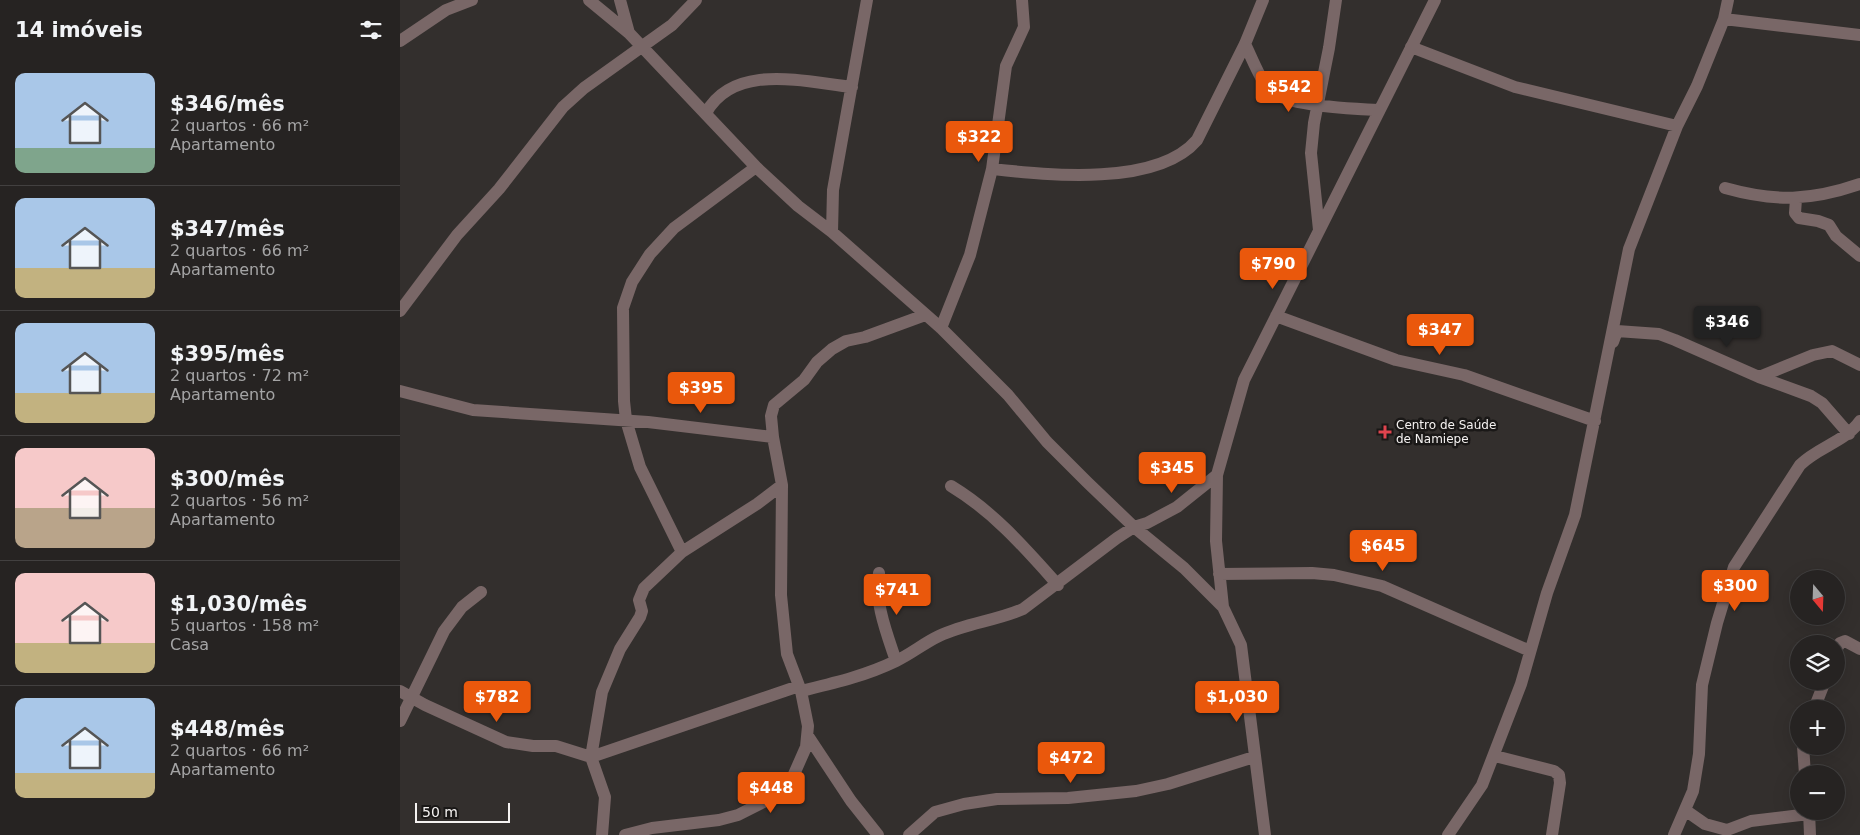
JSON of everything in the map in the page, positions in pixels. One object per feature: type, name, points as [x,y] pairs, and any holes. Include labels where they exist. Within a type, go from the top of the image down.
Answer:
[{"type":"street","points":[[400,41],[446,10],[472,0]]},
{"type":"street","points":[[589,0],[643,46],[756,167],[798,206],[832,232],[941,328],[1008,395],[1047,442],[1134,527],[1184,568],[1223,607]]},
{"type":"street","points":[[620,0],[628,33]]},
{"type":"street","points":[[400,311],[457,235],[499,189],[563,107],[584,88],[672,25],[696,0]]},
{"type":"street","points":[[832,232],[833,190],[867,0]]},
{"type":"street","points":[[941,328],[970,255],[980,207],[992,169],[1004,76],[1024,28],[1022,0]]},
{"type":"street","points":[[992,169],[1061,176],[1092,175],[1120,172],[1172,159],[1187,151],[1197,140],[1245,44],[1263,0]]},
{"type":"street","points":[[1264,835],[1254,757],[1249,697],[1241,645],[1223,607],[1215,503],[1217,475],[1244,380],[1436,0]]},
{"type":"street","points":[[1448,835],[1482,785],[1495,756],[1521,684],[1546,593],[1575,515],[1629,249],[1677,126],[1697,86],[1724,19],[1728,0]]},
{"type":"street","points":[[1319,230],[1311,153],[1330,48],[1333,2]]},
{"type":"street","points":[[1724,19],[1860,35]]},
{"type":"street","points":[[1245,44],[1270,92],[1275,95],[1318,106],[1379,110]]},
{"type":"street","points":[[1411,47],[1515,87],[1677,126]]},
{"type":"street","points":[[706,113],[713,101],[725,92],[739,84],[755,80],[775,79],[852,87]]},
{"type":"street","points":[[682,552],[640,467],[626,420],[623,308],[632,282],[650,254],[674,228],[756,167]]},
{"type":"street","points":[[1725,188],[1763,197],[1796,199],[1860,184]]},
{"type":"street","points":[[1796,199],[1795,213],[1799,218],[1823,222],[1829,225],[1836,236],[1860,256]]},
{"type":"street","points":[[625,835],[652,828],[719,820],[738,815],[785,791],[798,766],[808,736],[806,714],[800,688],[787,654],[781,595],[782,485],[773,437],[771,416],[774,405],[804,380],[824,355],[846,341],[865,337],[925,315]]},
{"type":"street","points":[[1276,316],[1396,360],[1464,375],[1595,421]]},
{"type":"street","points":[[1608,354],[1617,331],[1659,334],[1759,377],[1817,399],[1849,434]]},
{"type":"street","points":[[1759,377],[1813,355],[1832,351],[1860,365]]},
{"type":"street","points":[[400,392],[474,410],[626,420],[773,437]]},
{"type":"street","points":[[1674,835],[1693,791],[1698,769],[1702,685],[1716,623],[1734,567],[1800,465],[1808,457],[1849,434],[1860,421]]},
{"type":"street","points":[[400,691],[506,742],[533,746],[556,746],[591,757],[800,688],[850,680],[896,661],[937,636],[959,628],[1006,617],[1023,609],[1058,585],[1101,550],[1134,527],[1148,523],[1177,507],[1217,475]]},
{"type":"street","points":[[602,835],[604,797],[591,757],[602,692],[620,649],[640,617],[642,610],[640,595],[656,576],[682,552],[757,504],[782,485]]},
{"type":"street","points":[[951,486],[972,498],[1004,524],[1058,585]]},
{"type":"street","points":[[879,573],[877,586],[878,600],[896,661]]},
{"type":"street","points":[[1219,574],[1334,575],[1382,586],[1530,651]]},
{"type":"street","points":[[400,722],[444,630],[462,607],[481,592]]},
{"type":"street","points":[[1845,641],[1860,649]]},
{"type":"street","points":[[808,736],[852,801],[878,835]]},
{"type":"street","points":[[1495,756],[1554,771],[1559,775],[1560,783],[1552,835]]},
{"type":"street","points":[[908,835],[925,819],[945,808],[997,799],[1068,798],[1136,791],[1168,784],[1254,757]]},
{"type":"street","points":[[1685,810],[1705,824],[1728,830],[1751,822],[1790,816]]},
{"type":"street","points":[[1809,820],[1810,835]]},
{"type":"place","name":"Centro de Saúde de Namiepe","points":[[1385,432]]}]
